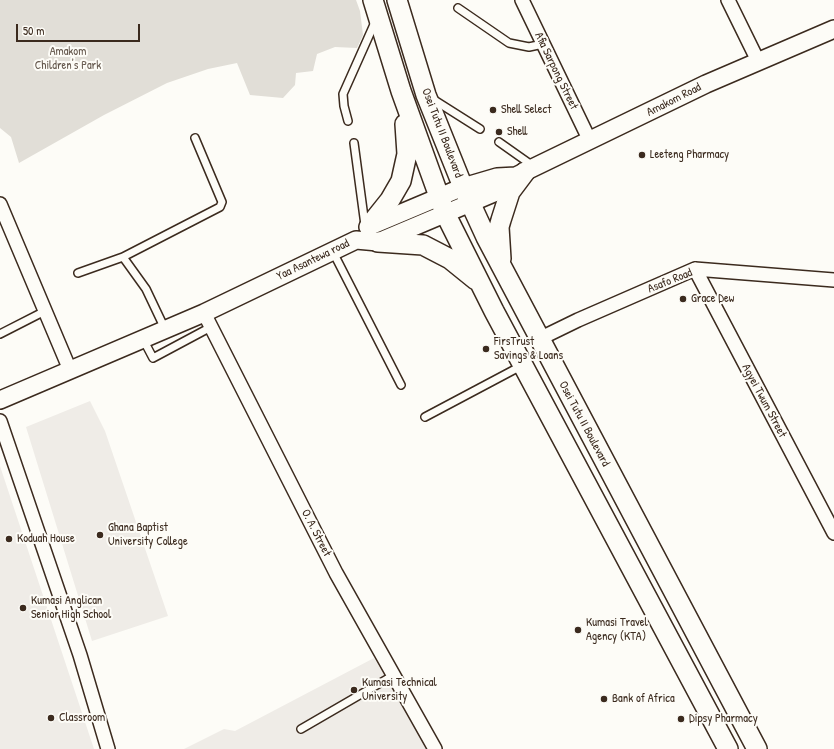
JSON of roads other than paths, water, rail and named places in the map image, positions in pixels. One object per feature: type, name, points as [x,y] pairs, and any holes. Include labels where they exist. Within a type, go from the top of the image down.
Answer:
[{"type":"main road","name":"Osei Tutu II Boulevard","points":[[397,0],[426,95],[466,195],[539,339],[757,749]]},
{"type":"main road","name":"Osei Tutu II Boulevard","points":[[376,7],[401,91],[441,205],[480,284],[728,749]]},
{"type":"main road","points":[[401,91],[407,154],[405,168],[401,181],[367,234],[427,247],[450,259],[480,284]]},
{"type":"main road","points":[[501,266],[499,227],[510,192],[525,172]]},
{"type":"street","name":"Afia Sarpong Street","points":[[522,0],[590,141]]},
{"type":"street","points":[[728,0],[758,61]]},
{"type":"street","name":"Amakom Road","points":[[466,195],[501,190],[525,172],[706,84],[834,29]]},
{"type":"street","name":"Yaa Asantewa road","points":[[0,400],[165,330],[208,320],[332,251],[367,234],[466,195]]},
{"type":"street","points":[[0,204],[70,370]]},
{"type":"street","name":"Asafo Road","points":[[539,339],[578,320],[695,270],[834,280]]},
{"type":"street","name":"Agyei Twum Street","points":[[695,270],[834,533]]},
{"type":"street","name":"O. A. Street","points":[[208,320],[336,573],[435,749]]},
{"type":"street","points":[[0,421],[80,655],[108,749]]},
{"type":"lane","points":[[348,121],[344,106],[344,94],[376,7]]},
{"type":"lane","points":[[458,8],[509,43],[529,47],[543,44]]},
{"type":"lane","points":[[426,95],[480,129]]},
{"type":"lane","points":[[78,273],[122,256],[220,207],[222,202],[195,138]]},
{"type":"lane","points":[[498,142],[525,172]]},
{"type":"lane","points":[[354,144],[367,234]]},
{"type":"lane","points":[[332,251],[401,385]]},
{"type":"lane","points":[[122,256],[146,289],[165,330]]},
{"type":"lane","points":[[0,334],[45,311]]},
{"type":"lane","points":[[143,339],[153,358],[208,320]]},
{"type":"lane","points":[[425,416],[523,365]]},
{"type":"lane","points":[[301,729],[394,675]]},
{"type":"place","name":"Shell Select","points":[[493,110]]},
{"type":"place","name":"Shell","points":[[499,132]]},
{"type":"place","name":"Leeteng Pharmacy","points":[[642,155]]},
{"type":"place","name":"Grace Dew","points":[[683,299]]},
{"type":"place","name":"FirsTrust Savings & Loans","points":[[486,349]]},
{"type":"place","name":"Ghana Baptist University College","points":[[100,535]]},
{"type":"place","name":"Koduah House","points":[[9,539]]},
{"type":"place","name":"Kumasi Anglican Senior High School","points":[[23,608]]},
{"type":"place","name":"Kumasi Travel Agency (KTA)","points":[[578,630]]},
{"type":"place","name":"Kumasi Technical University","points":[[354,690]]},
{"type":"place","name":"Bank of Africa","points":[[604,699]]},
{"type":"place","name":"Classroom","points":[[51,718]]},
{"type":"place","name":"Dipsy Pharmacy","points":[[681,719]]},
{"type":"park label","name":"Amakom Children's Park","points":[[68,59]]}]
